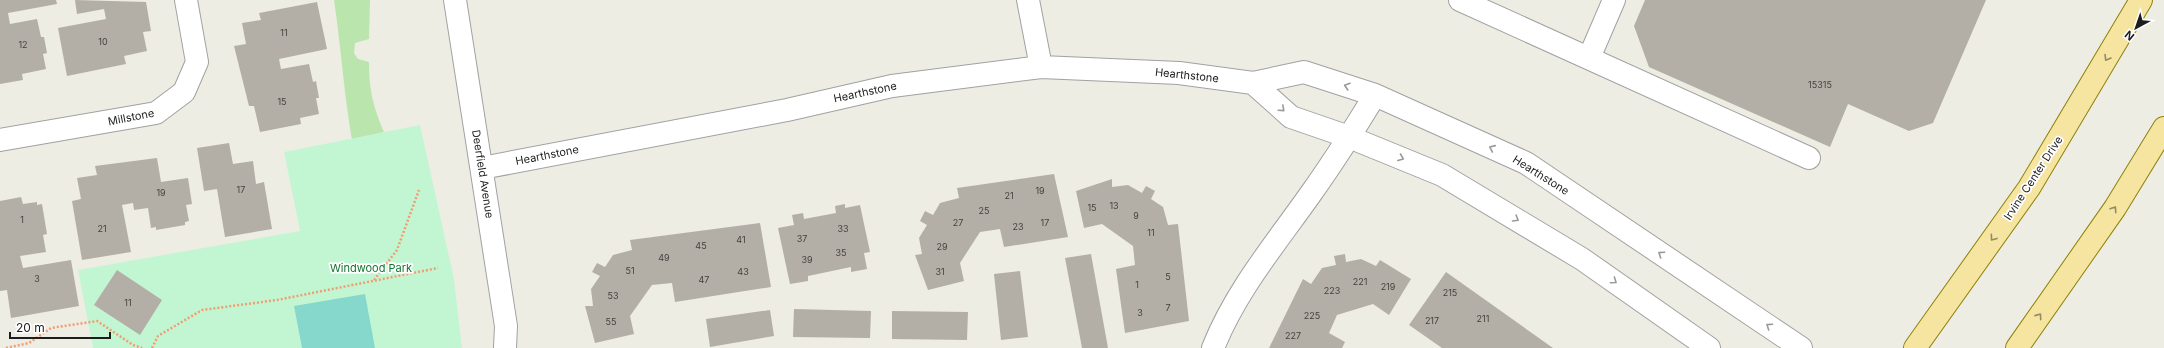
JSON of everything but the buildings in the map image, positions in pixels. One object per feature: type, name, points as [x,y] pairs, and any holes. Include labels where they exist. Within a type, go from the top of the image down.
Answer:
[{"type":"main road","name":"Irvine Center Drive","points":[[1914,348],[2029,188],[2141,0]]},
{"type":"main road","points":[[2017,348],[2115,208],[2164,128]]},
{"type":"street","name":"Millstone","points":[[0,140],[156,113],[184,92],[197,62],[186,0]]},
{"type":"street","name":"Deerfield Avenue","points":[[455,0],[506,326],[505,348]]},
{"type":"street","points":[[1028,0],[1041,67]]},
{"type":"street","points":[[1460,0],[1809,158]]},
{"type":"street","points":[[1589,58],[1614,0]]},
{"type":"street","name":"Hearthstone","points":[[482,168],[787,110],[892,86],[1041,67],[1179,73],[1253,83],[1304,72],[1375,95],[1526,163],[1801,348]]},
{"type":"street","points":[[1253,83],[1291,117],[1349,137],[1442,175],[1582,259],[1709,348]]},
{"type":"street","points":[[1213,348],[1236,303],[1260,263],[1349,137],[1375,95]]},
{"type":"path","points":[[374,281],[397,250],[419,190]]},
{"type":"path","points":[[152,348],[158,336],[202,310],[277,300],[438,268]]},
{"type":"path","points":[[6,348],[29,343],[52,328],[97,321],[133,345],[142,348]]},
{"type":"green space","points":[[334,0],[370,0],[369,39],[355,43],[354,53],[358,59],[369,62],[372,98],[384,132],[352,140],[339,35]]},
{"type":"green space","name":"Windwood Park","points":[[420,125],[454,279],[462,348],[93,348],[78,270],[300,231],[284,152]]},
{"type":"shaded area","points":[[365,294],[375,348],[302,348],[294,306]]}]
